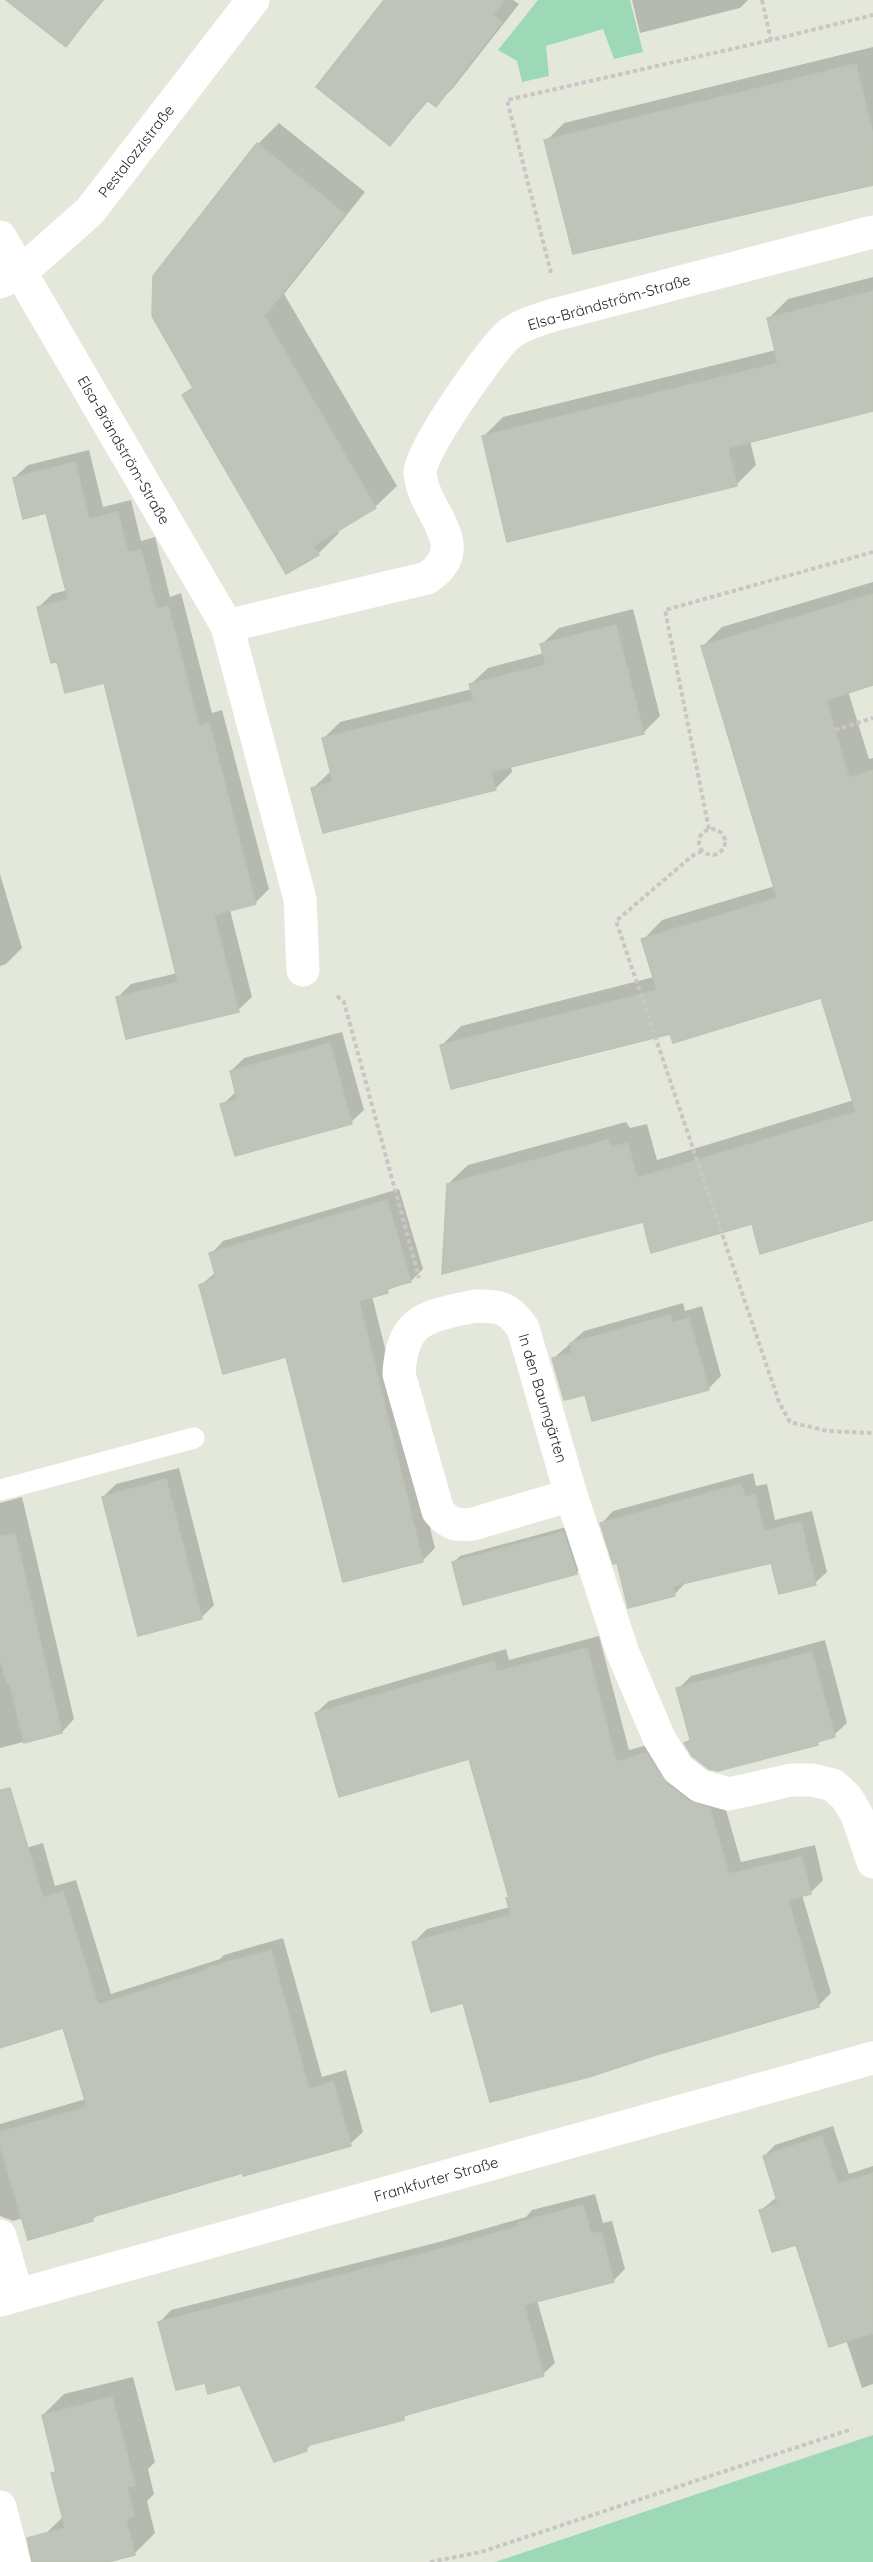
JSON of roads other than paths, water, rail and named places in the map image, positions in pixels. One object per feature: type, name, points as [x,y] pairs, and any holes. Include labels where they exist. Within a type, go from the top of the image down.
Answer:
[{"type":"street","name":"Pestalozzistraße","points":[[10,278],[90,211],[253,0]]},
{"type":"street","name":"Elsa-Brändström-Straße","points":[[227,626],[427,578],[440,569],[448,557],[447,539],[420,472],[426,451],[489,356],[509,334],[527,324],[562,313],[873,232]]},
{"type":"street","name":"Elsa-Brändström-Straße","points":[[0,237],[10,278],[227,626],[300,899],[303,970]]},
{"type":"street","name":"In den Baumgärten","points":[[572,1495],[465,1525],[448,1522],[438,1511],[399,1374],[400,1353],[409,1330],[430,1316],[475,1306],[495,1306],[512,1312],[523,1328],[572,1495],[623,1653],[659,1738],[678,1769],[700,1786],[729,1794],[791,1780],[812,1780],[833,1785],[847,1798],[857,1815],[873,1862]]},
{"type":"street","name":"Frankfurter Straße","points":[[9,2298],[873,2058]]},
{"type":"street","points":[[0,2236],[9,2298]]},
{"type":"street","points":[[0,2507],[14,2562]]},
{"type":"lane","points":[[0,1490],[194,1438]]}]
